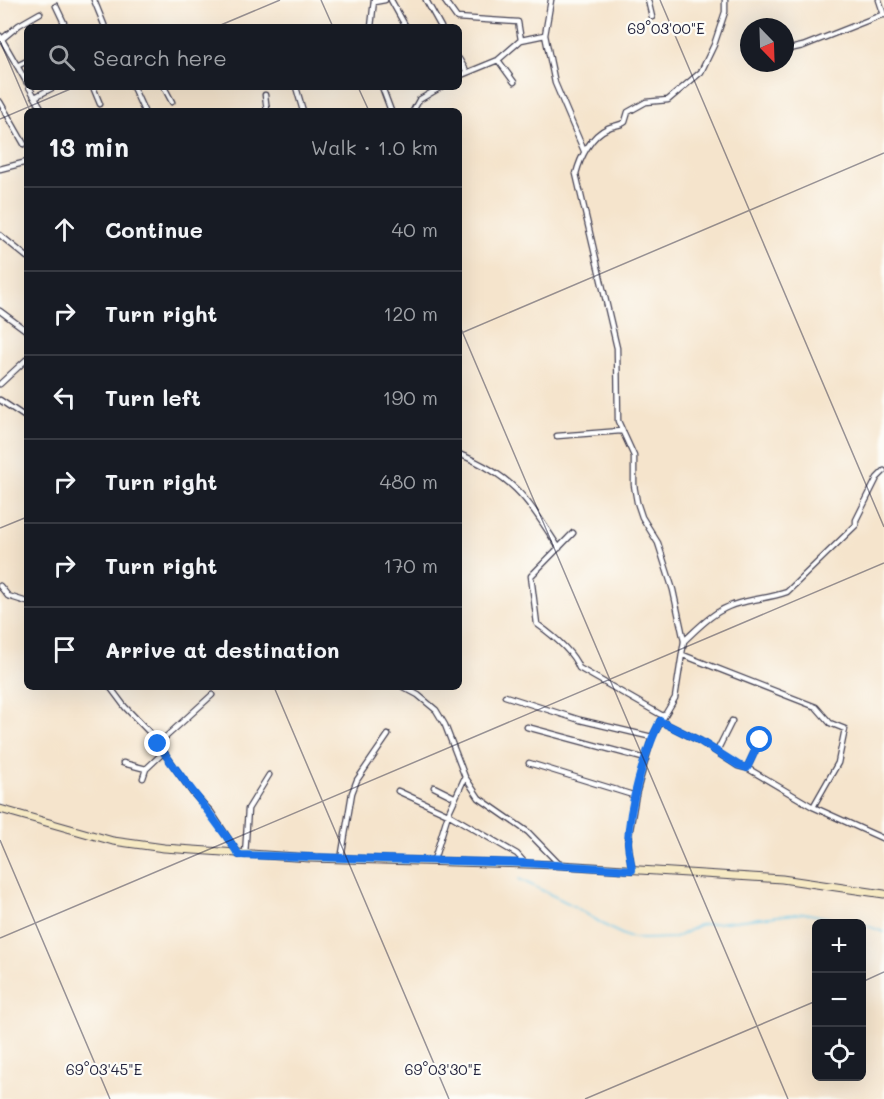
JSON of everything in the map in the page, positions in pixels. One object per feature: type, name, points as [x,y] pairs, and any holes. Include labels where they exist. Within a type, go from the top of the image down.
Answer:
[{"type":"main road","points":[[0,809],[113,841],[164,848],[242,855],[525,863],[782,879],[884,894]]},
{"type":"street","points":[[94,0],[104,24]]},
{"type":"street","points":[[371,24],[374,1],[384,0]]},
{"type":"street","points":[[391,0],[404,24]]},
{"type":"street","points":[[426,0],[439,24]]},
{"type":"street","points":[[444,0],[457,18],[518,22],[521,40]]},
{"type":"street","points":[[551,0],[545,35],[555,83],[584,151]]},
{"type":"street","points":[[648,0],[652,17]]},
{"type":"street","points":[[632,870],[628,843],[636,796],[652,737],[675,698],[684,641],[673,590],[658,543],[642,517],[637,502],[634,485],[634,456],[621,430],[618,348],[576,174],[584,151],[604,130],[625,122],[628,112],[646,102],[668,100],[701,72],[714,45],[724,12],[725,0]]},
{"type":"street","points":[[794,48],[884,15],[881,2]]},
{"type":"street","points":[[56,6],[65,24]]},
{"type":"street","points":[[24,78],[1,38],[40,13]]},
{"type":"street","points":[[462,74],[498,60],[521,40],[545,35]]},
{"type":"street","points":[[498,60],[514,82]]},
{"type":"street","points":[[17,66],[24,62]]},
{"type":"street","points":[[462,63],[467,72]]},
{"type":"street","points":[[31,90],[41,108]]},
{"type":"street","points":[[35,97],[48,90]]},
{"type":"street","points":[[94,90],[100,104]]},
{"type":"street","points":[[134,90],[143,108]]},
{"type":"street","points":[[166,90],[172,102]]},
{"type":"street","points":[[297,90],[302,108]]},
{"type":"street","points":[[383,90],[390,108]]},
{"type":"street","points":[[415,108],[419,100],[435,90]]},
{"type":"street","points":[[265,95],[267,108]]},
{"type":"street","points":[[0,102],[24,144]]},
{"type":"street","points":[[0,169],[24,163]]},
{"type":"street","points":[[0,235],[24,255]]},
{"type":"street","points":[[0,311],[24,329]]},
{"type":"street","points":[[0,384],[24,362]]},
{"type":"street","points":[[0,400],[24,416]]},
{"type":"street","points":[[557,436],[621,430]]},
{"type":"street","points":[[462,455],[491,467],[526,498],[559,548]]},
{"type":"street","points":[[684,641],[720,610],[758,597],[773,597],[787,592],[856,525],[856,519],[877,478],[884,471]]},
{"type":"street","points":[[573,534],[531,576],[537,624],[556,638],[564,650],[575,657],[579,668],[738,765],[813,807],[884,839]]},
{"type":"street","points":[[0,586],[8,596],[24,601]]},
{"type":"street","points":[[683,655],[816,707],[830,723],[845,729],[838,763],[813,807]]},
{"type":"street","points":[[113,690],[158,744],[192,792],[211,812],[242,855]]},
{"type":"street","points":[[409,690],[436,710],[445,725],[465,777],[479,798],[528,832],[560,865]]},
{"type":"street","points":[[158,744],[212,695]]},
{"type":"street","points":[[505,696],[580,720],[652,737]]},
{"type":"street","points":[[717,751],[732,721]]},
{"type":"street","points":[[527,727],[646,759]]},
{"type":"street","points":[[341,859],[352,793],[357,780],[388,735]]},
{"type":"street","points":[[747,768],[760,740]]},
{"type":"street","points":[[143,778],[146,769],[164,752]]},
{"type":"street","points":[[123,763],[146,769]]},
{"type":"street","points":[[529,763],[636,796]]},
{"type":"street","points":[[242,855],[248,809],[269,776]]},
{"type":"street","points":[[434,860],[454,797],[465,777]]},
{"type":"street","points":[[434,787],[454,797]]},
{"type":"street","points":[[398,791],[448,814],[517,854],[525,863]]},
{"type":"waterway","points":[[519,879],[570,904],[611,929],[628,937],[642,939],[675,938],[699,925],[804,913],[835,919]]},
{"type":"waterway","points":[[866,925],[884,932]]},
{"type":"route","points":[[158,744],[192,792],[211,812],[239,855],[525,863],[632,870],[628,843],[636,796],[652,737],[660,721],[747,768],[760,740]]}]
